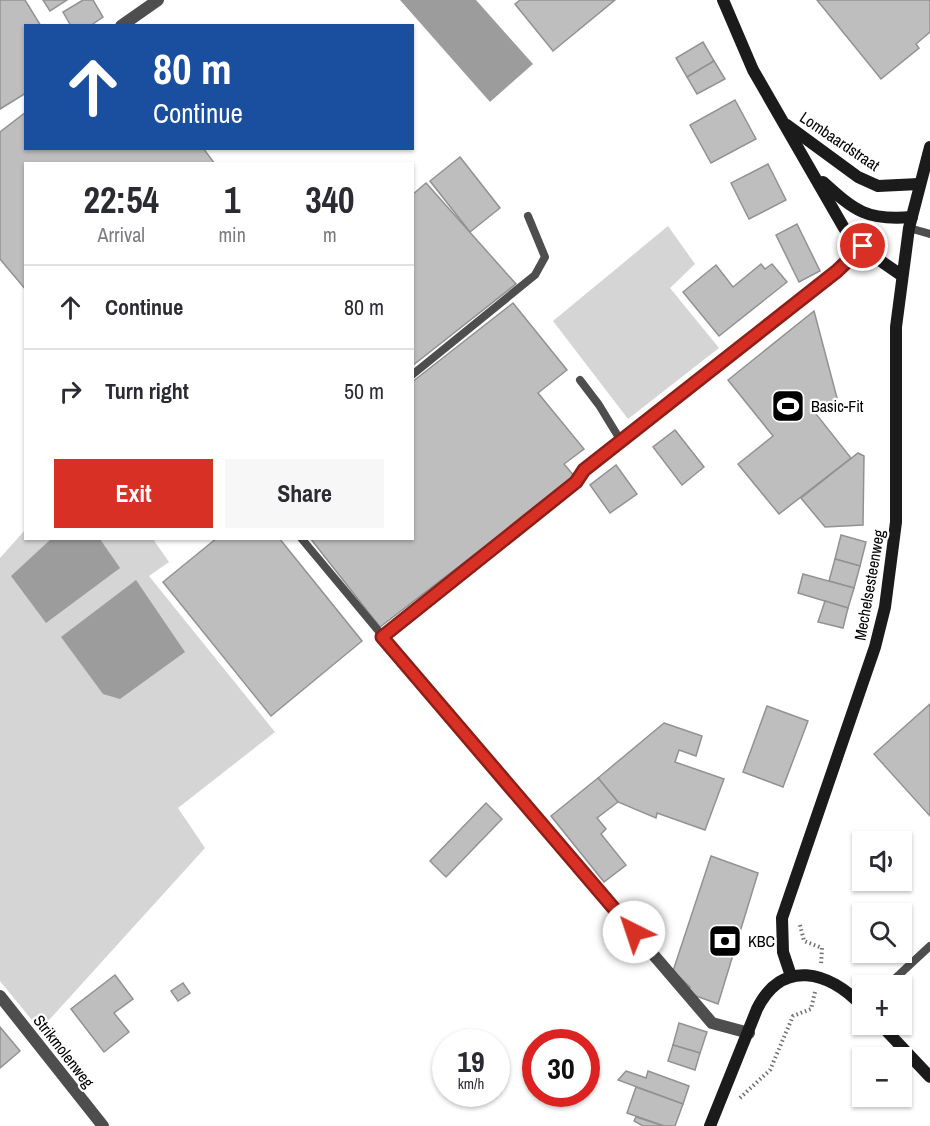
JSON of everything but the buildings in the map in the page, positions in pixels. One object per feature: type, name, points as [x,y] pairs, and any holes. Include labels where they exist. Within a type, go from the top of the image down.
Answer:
[{"type":"street","points":[[124,24],[158,0]]},
{"type":"street","name":"Lombaardstraat","points":[[723,0],[753,70],[779,119],[817,176],[844,228],[875,258],[901,275]]},
{"type":"street","name":"Lombaardstraat","points":[[779,119],[858,177],[878,186],[919,184]]},
{"type":"street","name":"Mechelsesteenweg","points":[[791,976],[783,952],[782,918],[875,647],[893,563],[897,474],[896,327],[901,275],[910,223],[930,147]]},
{"type":"street","name":"Lombaardstraat","points":[[817,176],[851,208],[872,217],[910,223]]},
{"type":"street","points":[[477,749],[712,1023],[749,1033]]},
{"type":"street","points":[[710,1126],[765,993],[777,982],[791,976],[830,981],[852,995]]},
{"type":"street","name":"Strikmolenweg","points":[[0,996],[103,1126]]},
{"type":"street","points":[[890,1035],[930,1077]]},
{"type":"lane","points":[[414,373],[535,275],[545,257],[528,216]]},
{"type":"lane","points":[[910,223],[930,234]]},
{"type":"lane","points":[[382,637],[576,482],[584,470],[837,271],[863,246]]},
{"type":"lane","points":[[580,380],[599,405],[621,441]]},
{"type":"lane","points":[[303,540],[477,749]]},
{"type":"lane","points":[[899,975],[930,946]]},
{"type":"shaded area","points":[[400,0],[476,0],[533,64],[490,102]]},
{"type":"shaded area","points":[[668,226],[695,264],[670,288],[719,348],[628,419],[553,321]]},
{"type":"shaded area","points":[[24,531],[24,540],[154,540],[169,562],[149,576],[275,732],[178,808],[205,848],[40,1030],[0,981],[0,558]]},
{"type":"shaded area","points":[[50,540],[101,540],[120,568],[46,623],[11,576]]},
{"type":"shaded area","points":[[136,580],[185,652],[120,699],[103,694],[61,637]]},
{"type":"place","name":"Basic-Fit","points":[[788,406]]},
{"type":"place","name":"KBC","points":[[725,941]]},
{"type":"route","points":[[634,932],[382,637],[576,482],[584,470],[837,271],[863,246]]}]
